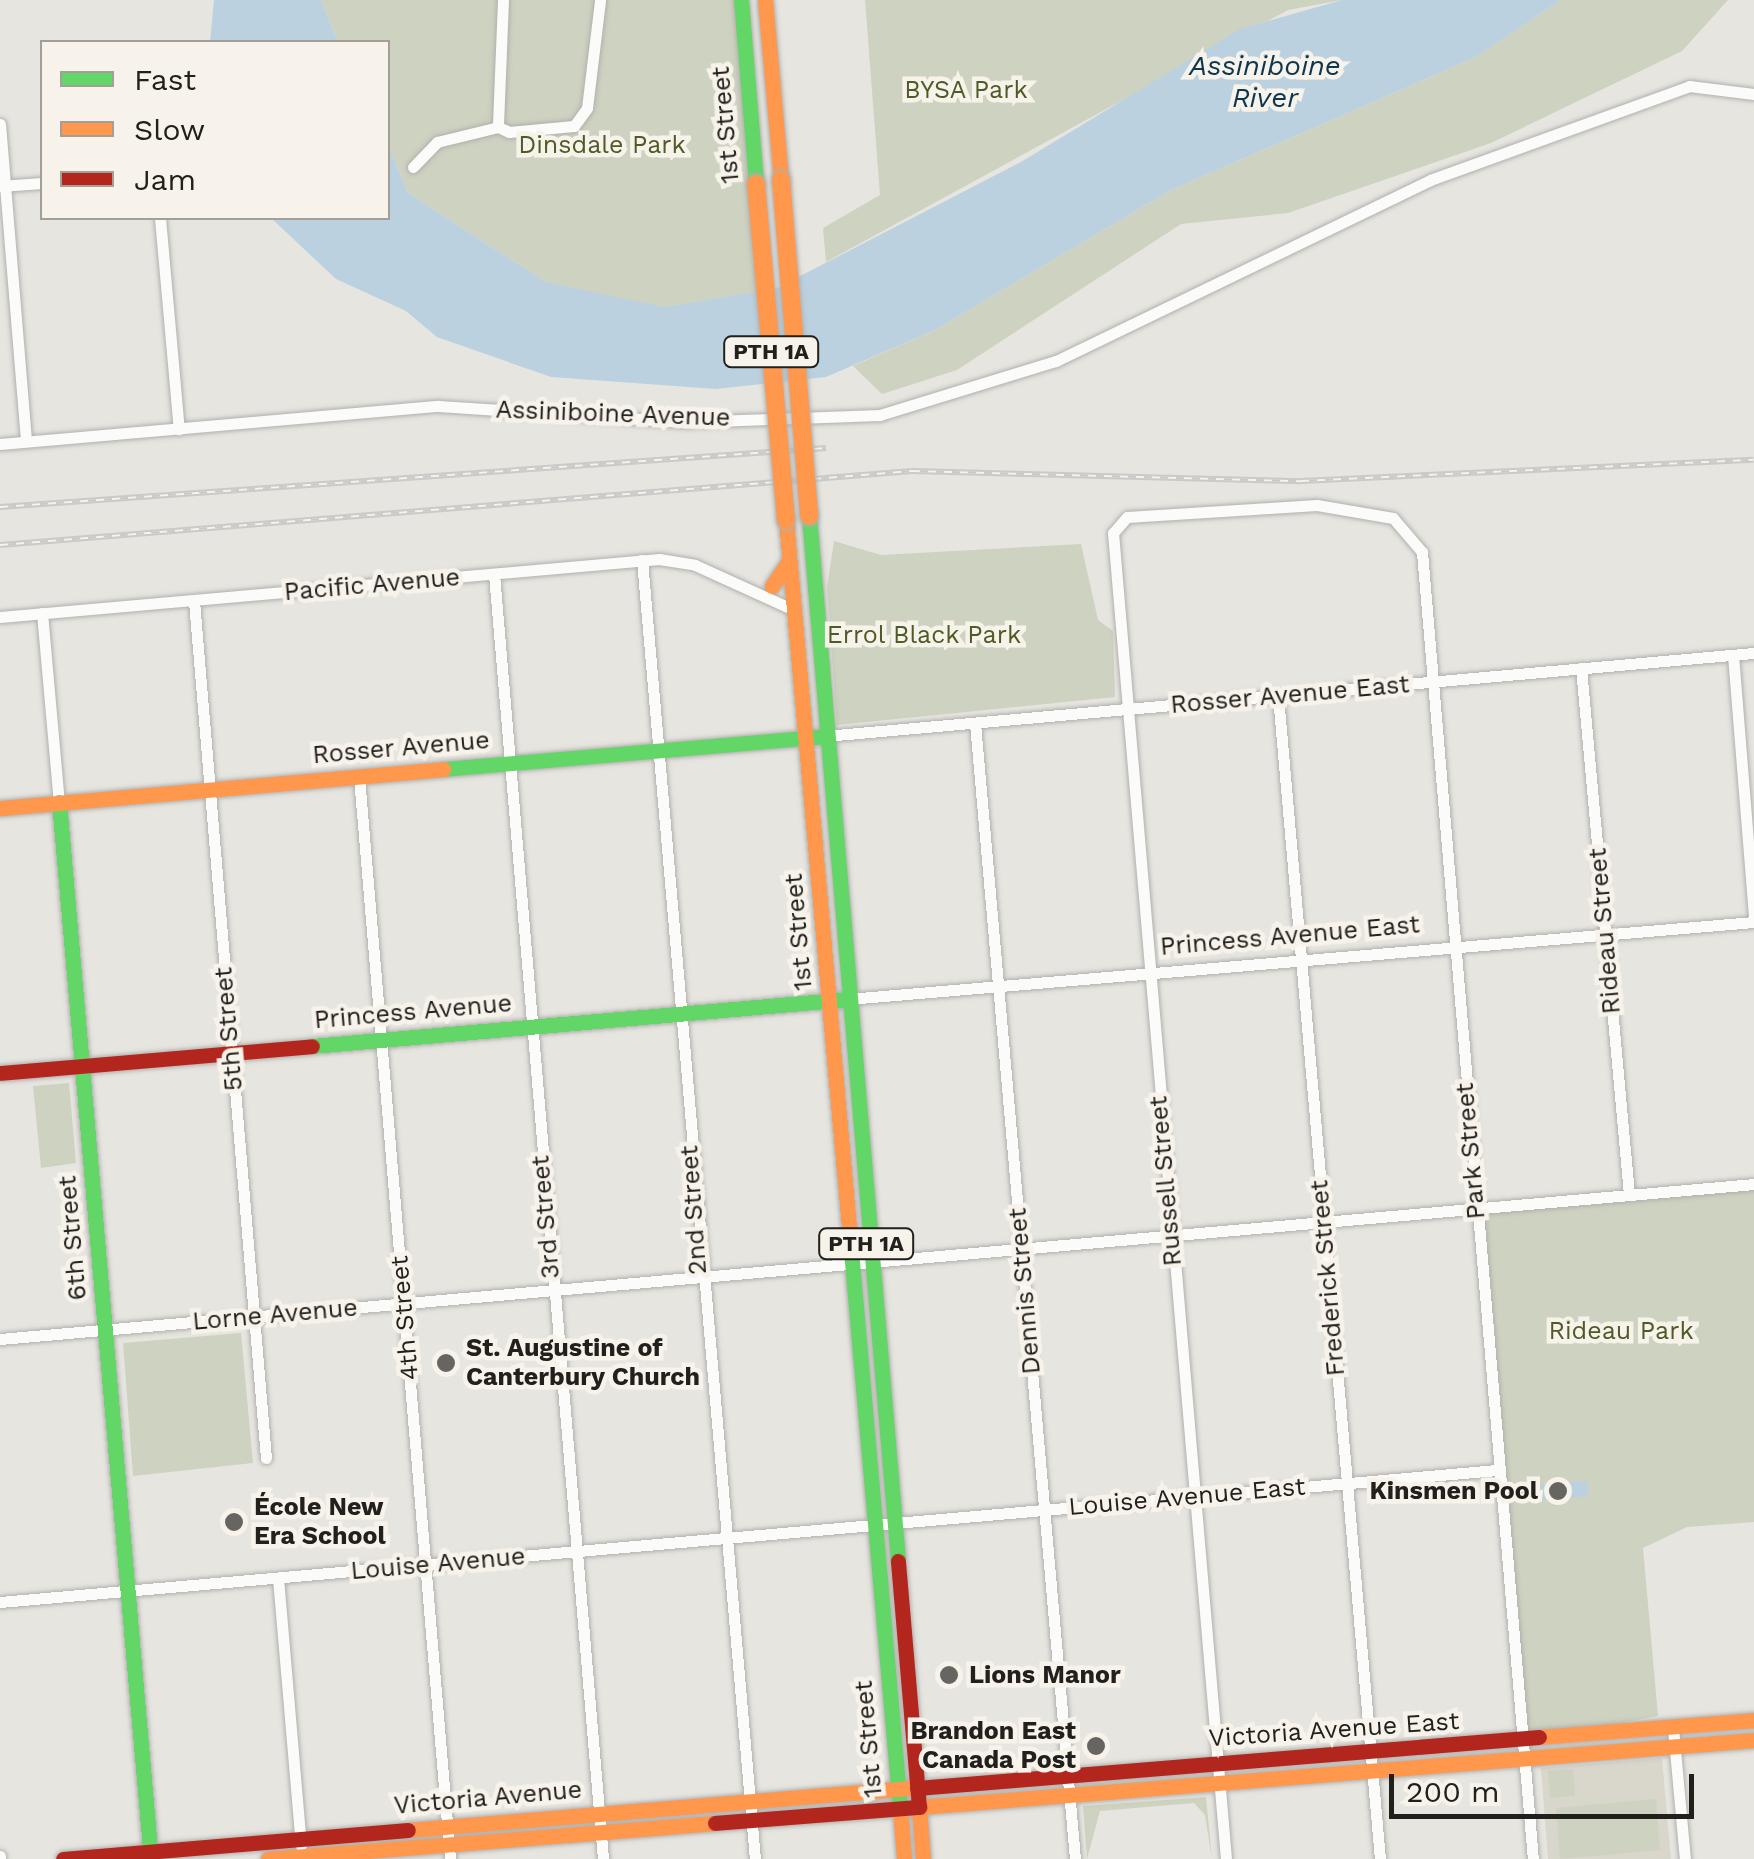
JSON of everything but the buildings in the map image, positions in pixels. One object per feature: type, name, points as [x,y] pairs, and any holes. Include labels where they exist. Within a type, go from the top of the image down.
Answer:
[{"type":"main road","name":"1st Street","points":[[741,0],[792,586],[816,736],[859,1264],[909,1798],[923,1859]]},
{"type":"main road","name":"1st Street","points":[[765,0],[809,516],[820,680],[816,736]]},
{"type":"main road","points":[[772,586],[789,556]]},
{"type":"main road","points":[[792,586],[806,594],[820,680]]},
{"type":"main road","name":"Rosser Avenue","points":[[0,808],[816,736]]},
{"type":"main road","name":"6th Street","points":[[59,802],[150,1856]]},
{"type":"main road","name":"Princess Avenue","points":[[0,1073],[839,1000]]},
{"type":"main road","name":"Victoria Avenue East","points":[[1674,1738],[1754,1720]]},
{"type":"main road","name":"Victoria Avenue East","points":[[909,1798],[1674,1738],[1754,1740]]},
{"type":"main road","name":"1st Street","points":[[904,1859],[909,1798]]},
{"type":"main road","name":"Victoria Avenue","points":[[62,1859],[449,1843],[600,1822],[909,1798]]},
{"type":"main road","name":"Victoria Avenue","points":[[268,1859],[301,1852]]},
{"type":"street","points":[[498,127],[503,0]]},
{"type":"street","points":[[413,168],[436,142],[498,127],[574,126],[587,108],[600,0]]},
{"type":"street","name":"Assiniboine Avenue","points":[[0,444],[438,406],[686,422],[880,414],[1056,360],[1384,198],[1689,86],[1754,94]]},
{"type":"street","points":[[0,124],[26,442]]},
{"type":"street","points":[[3,186],[40,183]]},
{"type":"street","points":[[160,220],[179,429]]},
{"type":"street","name":"Park Street","points":[[1134,516],[1331,505],[1393,518],[1418,540],[1533,1859]]},
{"type":"street","name":"Russell Street","points":[[1134,516],[1113,533],[1125,710],[1226,1859]]},
{"type":"street","name":"Pacific Avenue","points":[[0,617],[642,560],[695,565],[784,600],[796,620]]},
{"type":"street","name":"2nd Street","points":[[642,560],[699,1278],[756,1859]]},
{"type":"street","name":"3rd Street","points":[[494,574],[529,1027],[603,1859]]},
{"type":"street","name":"Pacific Avenue","points":[[739,585],[792,586]]},
{"type":"street","name":"5th Street","points":[[194,601],[266,1458]]},
{"type":"street","name":"6th Street","points":[[42,614],[59,802]]},
{"type":"street","name":"Rosser Avenue East","points":[[816,736],[1754,654]]},
{"type":"street","points":[[1732,655],[1754,918]]},
{"type":"street","name":"Rideau Street","points":[[1581,668],[1629,1194]]},
{"type":"street","name":"Frederick Street","points":[[1278,696],[1380,1859]]},
{"type":"street","name":"Dennis Street","points":[[976,723],[1075,1859]]},
{"type":"street","name":"4th Street","points":[[358,777],[449,1843]]},
{"type":"street","name":"Princess Avenue East","points":[[839,1000],[1754,918]]},
{"type":"street","name":"Lorne Avenue","points":[[0,1339],[1754,1184]]},
{"type":"street","name":"Louise Avenue East","points":[[885,1525],[1498,1470]]},
{"type":"street","name":"Louise Avenue","points":[[0,1602],[885,1525]]},
{"type":"street","points":[[278,1578],[301,1852]]},
{"type":"street","points":[[1674,1738],[1685,1859]]},
{"type":"shaded area","points":[[1662,1758],[1671,1859],[1548,1859],[1541,1768]]},
{"type":"green space","name":"Dinsdale Park","points":[[321,0],[738,0],[762,291],[664,307],[590,295],[546,282],[408,193],[390,150],[390,40],[337,40]]},
{"type":"green space","name":"BYSA Park","points":[[865,0],[1342,0],[1288,10],[826,262],[823,228],[880,195]]},
{"type":"green space","points":[[1561,0],[1728,0],[1682,51],[1491,143],[1288,213],[1181,224],[957,370],[882,394],[853,366],[935,330],[1169,191],[1476,57]]},
{"type":"green space","name":"Errol Black Park","points":[[834,541],[881,555],[1081,544],[1098,620],[1113,631],[1115,697],[837,725],[827,587]]},
{"type":"green space","points":[[69,1083],[76,1163],[41,1168],[33,1086]]},
{"type":"green space","name":"Rideau Park","points":[[1754,1184],[1754,1522],[1687,1527],[1643,1548],[1658,1716],[1523,1741],[1477,1208]]},
{"type":"green space","points":[[241,1333],[253,1463],[133,1476],[123,1343]]},
{"type":"green space","points":[[1573,1769],[1575,1796],[1550,1798],[1548,1771]]},
{"type":"green space","points":[[1206,1797],[1212,1859],[1205,1815],[1194,1803],[1100,1811],[1087,1859],[1083,1806]]},
{"type":"green space","points":[[1656,1799],[1660,1850],[1560,1859],[1556,1808]]},
{"type":"water","points":[[214,0],[321,0],[337,40],[210,40]]},
{"type":"water","name":"Assiniboine River","points":[[1342,0],[1561,0],[1476,57],[1169,191],[935,330],[826,377],[716,389],[551,377],[437,337],[406,311],[336,279],[273,220],[390,220],[390,150],[408,193],[546,282],[664,307],[777,288],[1021,162],[1240,29]]},
{"type":"water","points":[[1587,1481],[1588,1496],[1533,1501],[1532,1485]]},
{"type":"railway","points":[[0,507],[826,448]]},
{"type":"railway","points":[[0,545],[912,471],[1301,481],[1754,460]]},
{"type":"traffic: fast","points":[[741,0],[756,184]]},
{"type":"traffic: fast","points":[[809,516],[898,1561]]},
{"type":"traffic: fast","points":[[443,769],[825,736]]},
{"type":"traffic: fast","points":[[59,802],[151,1859]]},
{"type":"traffic: fast","points":[[312,1046],[848,999]]},
{"type":"traffic: fast","points":[[850,1239],[900,1808]]},
{"type":"traffic: slow","points":[[765,0],[781,180]]},
{"type":"traffic: slow","points":[[781,180],[809,516]]},
{"type":"traffic: slow","points":[[756,184],[786,520]]},
{"type":"traffic: slow","points":[[786,520],[850,1239]]},
{"type":"traffic: slow","points":[[772,586],[789,561]]},
{"type":"traffic: slow","points":[[0,808],[443,769]]},
{"type":"traffic: slow","points":[[1539,1737],[1754,1720]]},
{"type":"traffic: slow","points":[[923,1859],[919,1807],[1754,1740]]},
{"type":"traffic: slow","points":[[408,1830],[909,1788]]},
{"type":"traffic: slow","points":[[900,1808],[904,1859]]},
{"type":"traffic: slow","points":[[268,1859],[715,1823]]},
{"type":"traffic: jam","points":[[0,1073],[312,1046]]},
{"type":"traffic: jam","points":[[715,1823],[919,1807],[898,1561]]},
{"type":"traffic: jam","points":[[917,1788],[1539,1737]]},
{"type":"traffic: jam","points":[[63,1859],[408,1830]]},
{"type":"place","name":"St. Augustine of Canterbury Church","points":[[446,1363]]},
{"type":"place","name":"Kinsmen Pool","points":[[1558,1491]]},
{"type":"place","name":"École New Era School","points":[[234,1522]]},
{"type":"place","name":"Lions Manor","points":[[949,1675]]},
{"type":"place","name":"Brandon East Canada Post","points":[[1096,1746]]}]
